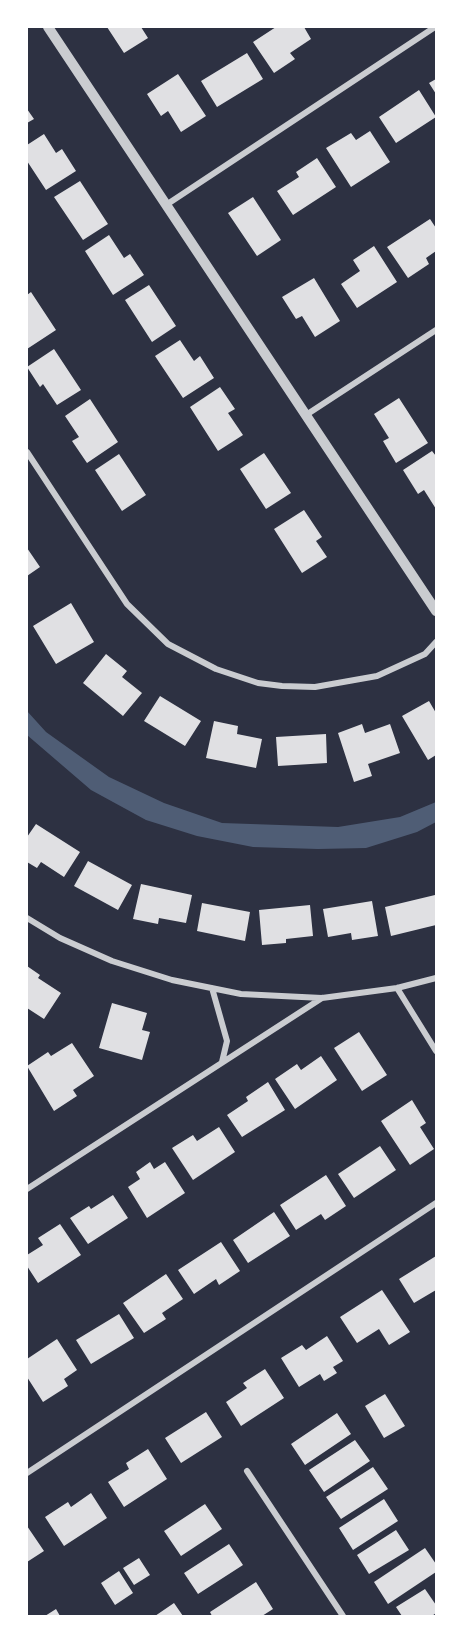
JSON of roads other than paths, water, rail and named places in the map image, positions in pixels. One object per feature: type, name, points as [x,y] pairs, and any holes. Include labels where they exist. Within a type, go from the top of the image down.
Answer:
[{"type":"street","points":[[48,27],[436,611]]},
{"type":"street","points":[[166,205],[435,27]]},
{"type":"street","points":[[306,415],[436,330]]},
{"type":"street","points":[[27,452],[127,604],[168,644],[216,669],[258,683],[315,687],[377,676],[425,654],[436,642]]},
{"type":"street","points":[[27,918],[60,938],[112,961],[172,980],[241,994],[322,998],[397,988],[436,978]]},
{"type":"street","points":[[212,988],[227,1041],[222,1062]]},
{"type":"street","points":[[397,988],[436,1051]]},
{"type":"street","points":[[27,1189],[322,998]]},
{"type":"street","points":[[27,1473],[436,1203]]},
{"type":"street","points":[[247,1471],[343,1616]]},
{"type":"water","points":[[27,711],[46,732],[109,777],[164,803],[222,823],[338,827],[400,817],[436,802],[436,822],[417,832],[366,848],[253,847],[197,836],[146,820],[91,790],[27,735]]}]
